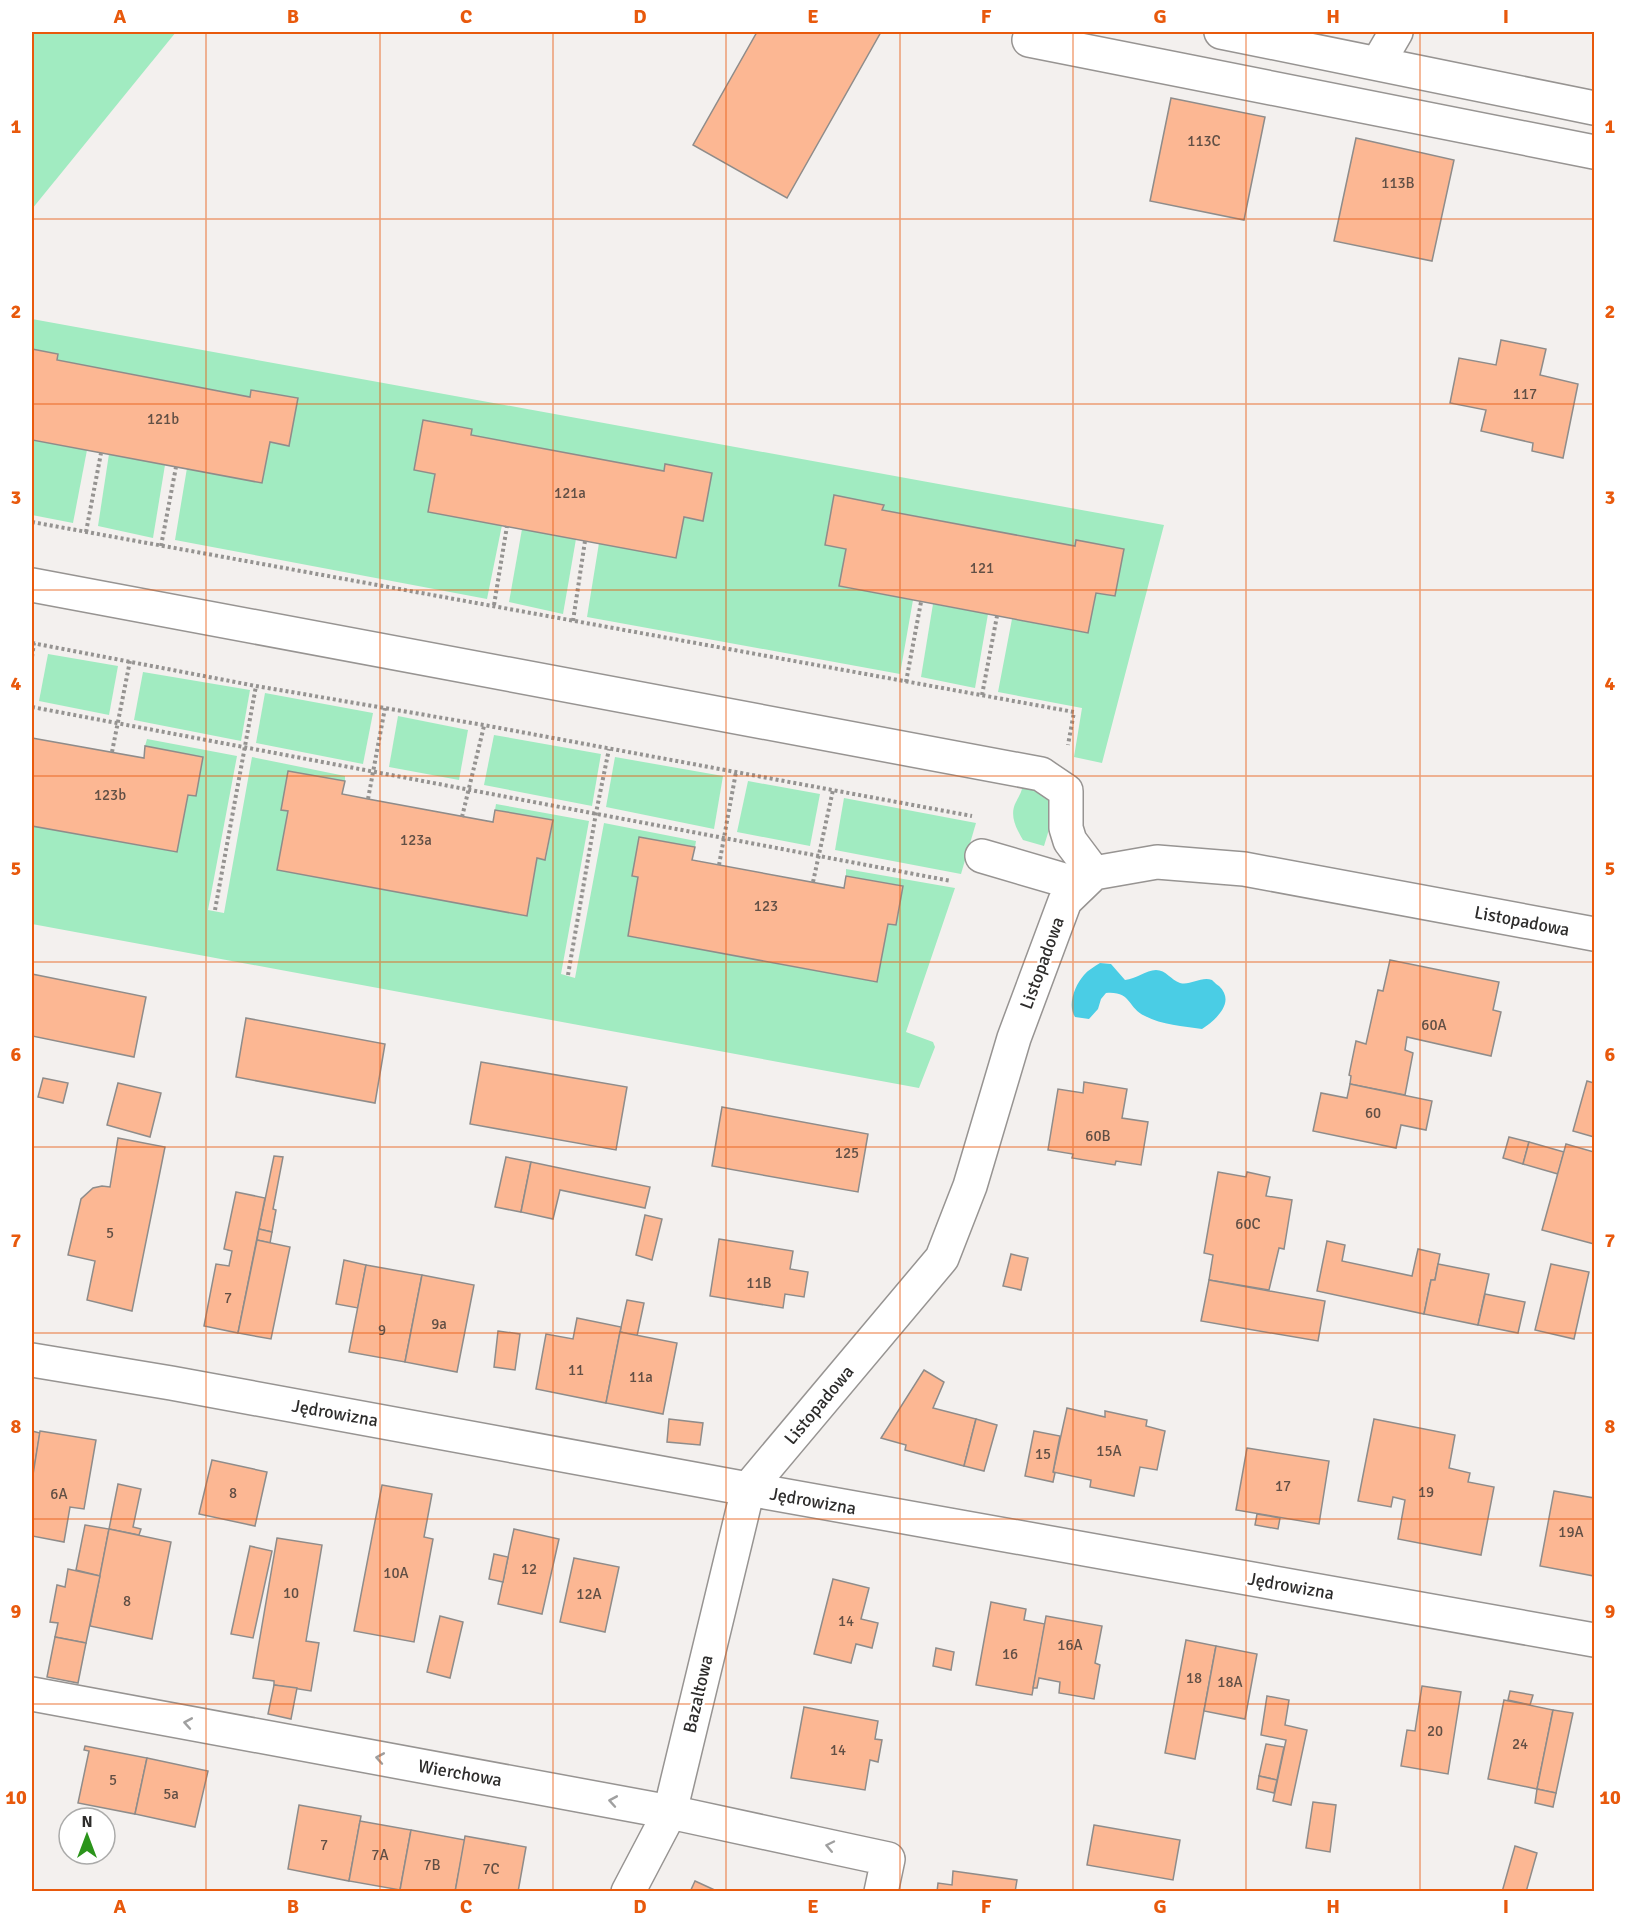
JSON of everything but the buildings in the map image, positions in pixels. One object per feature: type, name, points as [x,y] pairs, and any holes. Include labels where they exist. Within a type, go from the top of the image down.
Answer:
[{"type":"street","points":[[1221,32],[1594,108]]},
{"type":"street","points":[[1378,63],[1396,32]]},
{"type":"street","points":[[1029,40],[1594,152]]},
{"type":"street","points":[[32,585],[1041,774],[1066,791],[1066,828],[1088,879]]},
{"type":"street","points":[[982,856],[1088,879]]},
{"type":"street","name":"Listopadowa","points":[[748,1489],[942,1258],[970,1186],[1014,1038],[1065,900],[1088,879],[1157,862],[1244,869],[1594,934]]},
{"type":"street","name":"Jędrowizna","points":[[32,1360],[171,1383],[1594,1640]]},
{"type":"street","name":"Bazaltowa","points":[[628,1892],[670,1812],[748,1489]]},
{"type":"street","name":"Wierchowa","points":[[32,1694],[670,1812],[888,1859],[881,1892]]},
{"type":"path","points":[[86,532],[101,453]]},
{"type":"path","points":[[161,546],[176,467]]},
{"type":"path","points":[[32,522],[1074,712],[1060,787]]},
{"type":"path","points":[[494,605],[507,526]]},
{"type":"path","points":[[573,621],[585,541]]},
{"type":"path","points":[[906,682],[921,602]]},
{"type":"path","points":[[982,695],[997,616]]},
{"type":"path","points":[[32,657],[33,643],[256,686],[973,816]]},
{"type":"path","points":[[112,752],[130,661]]},
{"type":"path","points":[[215,910],[256,686]]},
{"type":"path","points":[[32,707],[956,882]]},
{"type":"path","points":[[368,799],[385,708]]},
{"type":"path","points":[[462,816],[484,726]]},
{"type":"path","points":[[567,975],[609,749]]},
{"type":"path","points":[[719,865],[736,772]]},
{"type":"path","points":[[813,882],[833,790]]},
{"type":"green space","points":[[32,32],[176,32],[32,209]]},
{"type":"green space","points":[[32,319],[1164,525],[1102,763],[1074,757],[1082,708],[998,692],[1012,619],[1088,633],[1096,593],[1123,549],[1077,540],[1075,546],[883,510],[883,505],[834,495],[825,544],[846,549],[839,586],[913,600],[900,674],[587,617],[599,543],[676,558],[684,517],[703,520],[712,473],[666,464],[664,471],[471,435],[472,429],[423,420],[414,470],[435,474],[502,525],[487,599],[175,540],[187,468],[262,483],[270,442],[289,445],[298,398],[251,390],[250,397],[57,360],[58,354],[32,349]]},
{"type":"green space","points":[[32,440],[87,450],[73,523],[32,515]]},
{"type":"green space","points":[[109,454],[165,465],[153,538],[98,526]]},
{"type":"green space","points":[[522,529],[576,539],[563,614],[509,602]]},
{"type":"green space","points":[[933,604],[988,614],[975,688],[921,677]]},
{"type":"green space","points":[[48,654],[118,666],[109,715],[39,701]]},
{"type":"green space","points":[[143,672],[250,690],[241,741],[134,720]]},
{"type":"green space","points":[[265,693],[373,713],[363,764],[256,743]]},
{"type":"green space","points":[[398,716],[468,730],[459,780],[389,767]]},
{"type":"green space","points":[[494,735],[601,754],[592,806],[484,785]]},
{"type":"green space","points":[[147,739],[237,756],[208,910],[224,913],[252,757],[345,776],[345,781],[282,810],[288,811],[278,870],[527,916],[537,858],[546,859],[553,821],[495,810],[496,804],[589,821],[561,974],[575,978],[604,823],[696,841],[695,847],[639,837],[632,876],[638,877],[628,936],[877,982],[888,924],[896,925],[903,886],[846,876],[846,869],[955,888],[906,1032],[933,1042],[935,1047],[919,1088],[32,924],[32,826],[177,852],[188,795],[196,796],[203,757],[145,746]]},
{"type":"green space","points":[[615,757],[723,776],[714,829],[606,807]]},
{"type":"green space","points":[[748,781],[820,794],[810,846],[737,832]]},
{"type":"green space","points":[[1023,783],[1041,792],[1049,804],[1051,818],[1044,846],[1023,840],[1014,821],[1014,807]]},
{"type":"green space","points":[[844,798],[976,823],[961,874],[835,850]]},
{"type":"water","points":[[1100,963],[1111,964],[1125,980],[1156,970],[1184,984],[1204,979],[1212,980],[1224,992],[1225,1004],[1218,1016],[1202,1029],[1152,1019],[1139,1013],[1125,997],[1114,993],[1106,993],[1098,1009],[1089,1019],[1075,1017],[1072,1001],[1075,990],[1086,973]]}]
